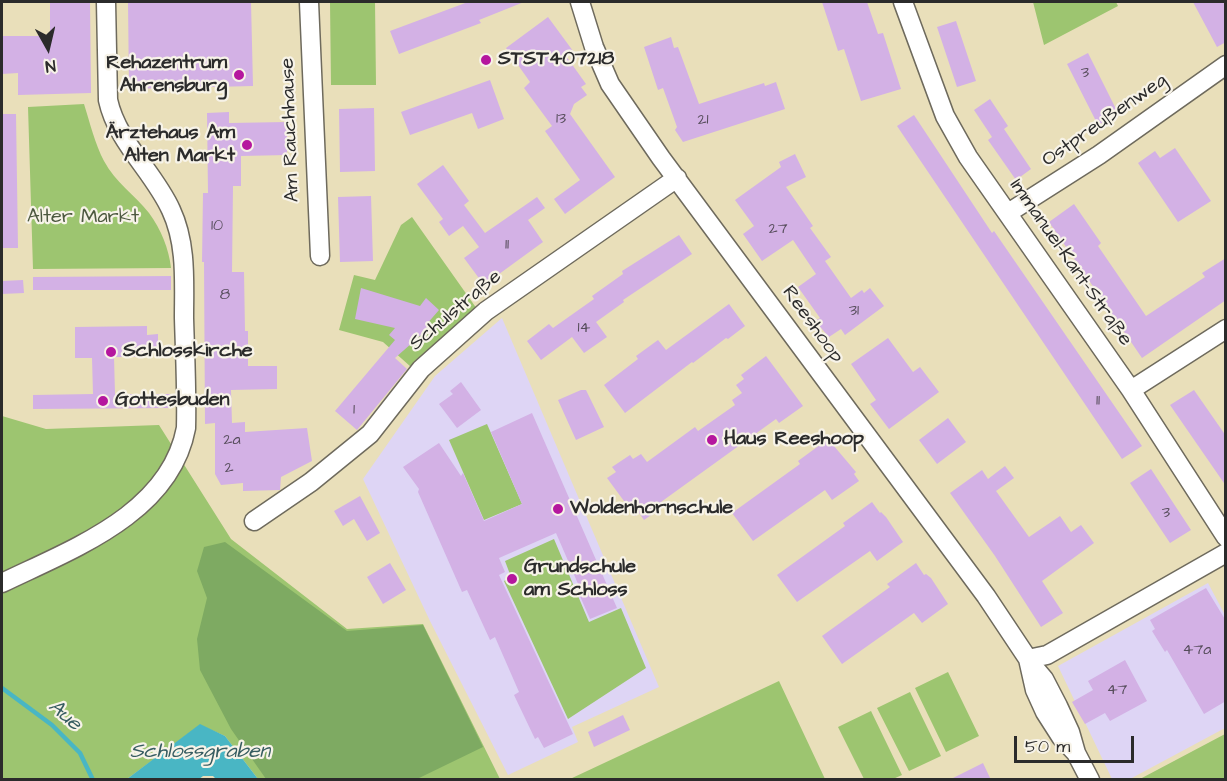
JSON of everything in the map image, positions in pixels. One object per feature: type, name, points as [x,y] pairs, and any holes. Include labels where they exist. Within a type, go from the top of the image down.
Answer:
[{"type":"street","points":[[2,583],[115,525],[163,482],[183,447],[186,428],[184,271],[181,242],[171,209],[110,111],[106,2]]},
{"type":"street","name":"Am Rauchhause","points":[[309,2],[320,256]]},
{"type":"street","name":"Reeshoop","points":[[580,2],[594,47],[610,84],[661,158],[986,596],[1029,661],[1035,690],[1045,712],[1061,737],[1076,753],[1090,780]]},
{"type":"street","name":"Immanuel-Kant-Straße","points":[[903,2],[945,116],[968,157],[1131,390],[1226,537]]},
{"type":"street","name":"Ostpreußenweg","points":[[1008,213],[1099,155],[1226,65]]},
{"type":"street","name":"Schulstraße","points":[[254,521],[311,482],[370,434],[421,369],[486,310],[677,178]]},
{"type":"street","points":[[1131,390],[1226,329]]},
{"type":"street","points":[[1029,661],[1047,655],[1226,553]]},
{"type":"shaded area","name":"Grundschule am Schloss","points":[[502,318],[659,687],[572,727],[578,742],[508,775],[430,621],[363,479],[435,376]]},
{"type":"shaded area","points":[[1208,583],[1225,615],[1225,728],[1130,779],[1112,779],[1058,666]]},
{"type":"green space","points":[[330,2],[375,2],[376,85],[331,85]]},
{"type":"green space","points":[[1033,2],[1116,2],[1118,6],[1044,45]]},
{"type":"green space","name":"Alter Markt","points":[[84,104],[95,141],[104,161],[153,219],[161,232],[171,268],[33,269],[28,107]]},
{"type":"green space","points":[[412,217],[477,309],[411,367],[383,342],[339,330],[354,275],[375,280],[401,225]]},
{"type":"green space","points":[[2,416],[46,429],[159,425],[231,539],[347,629],[423,624],[500,779],[258,779],[225,736],[200,725],[127,779],[2,779]]},
{"type":"green space","points":[[487,424],[522,504],[484,520],[449,440]]},
{"type":"green space","points":[[554,539],[589,622],[621,608],[646,668],[568,719],[504,581],[511,577],[505,561]]},
{"type":"green space","points":[[225,542],[347,631],[423,625],[483,747],[417,779],[266,779],[231,729],[200,670],[197,639],[207,598],[197,571],[204,547]]},
{"type":"green space","points":[[948,672],[979,736],[946,752],[915,688]]},
{"type":"green space","points":[[779,681],[825,779],[570,779]]},
{"type":"green space","points":[[910,692],[941,756],[909,771],[877,708]]},
{"type":"green space","points":[[871,711],[902,775],[893,779],[864,779],[838,727]]},
{"type":"green space","points":[[1225,734],[1225,779],[1140,779]]},
{"type":"water","name":"Schlossgraben","points":[[200,724],[225,736],[258,779],[216,779],[213,776],[203,776],[198,780],[127,779]]},
{"type":"building","points":[[50,2],[90,2],[91,93],[18,95],[18,73],[2,74],[2,36],[50,36]]},
{"type":"building","points":[[128,2],[251,2],[253,86],[129,89]]},
{"type":"building","points":[[468,2],[524,2],[479,20],[481,23],[399,54],[390,31]]},
{"type":"building","points":[[822,2],[867,2],[878,34],[883,33],[901,89],[861,101],[844,49],[838,51]]},
{"type":"building","points":[[1193,2],[1223,2],[1226,7],[1226,42],[1217,47]]},
{"type":"building","points":[[548,17],[573,51],[566,56],[586,84],[581,87],[587,95],[574,104],[570,114],[615,177],[565,214],[554,199],[580,180],[545,131],[552,126],[524,88],[530,82],[506,48]]},
{"type":"building","points":[[956,21],[976,81],[957,87],[937,27]]},
{"type":"building","points":[[671,37],[674,48],[678,47],[699,104],[764,83],[765,86],[776,82],[785,109],[683,142],[675,130],[677,127],[663,88],[658,90],[644,47]]},
{"type":"building","points":[[1088,53],[1119,115],[1098,125],[1067,64]]},
{"type":"building","points":[[490,80],[504,119],[478,129],[472,113],[410,135],[401,112]]},
{"type":"building","points":[[990,99],[1008,126],[1004,129],[1031,169],[1016,180],[988,140],[992,137],[974,110]]},
{"type":"building","points":[[374,108],[375,171],[340,172],[339,109]]},
{"type":"building","points":[[229,112],[229,123],[287,122],[287,155],[241,156],[241,186],[233,186],[232,272],[244,272],[248,366],[277,366],[277,389],[231,390],[232,423],[245,422],[245,432],[307,428],[312,461],[281,477],[280,490],[243,491],[243,483],[221,485],[215,474],[215,423],[205,424],[204,262],[202,262],[203,193],[208,193],[207,113]]},
{"type":"building","points":[[2,114],[16,114],[18,248],[2,248]]},
{"type":"building","points":[[914,115],[992,233],[994,231],[1142,446],[1122,459],[897,126]]},
{"type":"building","points":[[1175,148],[1211,201],[1178,222],[1138,163],[1155,151],[1160,158]]},
{"type":"building","points":[[795,154],[806,177],[786,187],[813,226],[810,228],[831,257],[825,261],[851,298],[862,290],[864,293],[870,288],[884,306],[845,335],[841,329],[829,337],[815,321],[820,318],[798,287],[816,274],[793,240],[762,261],[743,234],[754,226],[735,200],[781,167],[779,162]]},
{"type":"building","points":[[443,165],[469,201],[464,205],[485,233],[537,197],[545,208],[528,220],[543,242],[484,285],[464,258],[479,247],[463,226],[449,236],[439,222],[443,219],[417,184]]},
{"type":"building","points":[[371,196],[373,261],[340,262],[338,197]]},
{"type":"building","points":[[1074,204],[1101,243],[1098,246],[1146,316],[1205,277],[1202,273],[1226,258],[1226,300],[1142,358],[1049,222]]},
{"type":"building","points":[[679,235],[692,254],[623,300],[624,302],[596,322],[607,337],[584,353],[572,337],[541,360],[527,341],[549,324],[553,328],[594,299],[592,296],[623,274],[622,271]]},
{"type":"building","points":[[171,276],[171,290],[33,290],[33,277]]},
{"type":"building","points":[[23,280],[24,293],[2,294],[2,281]]},
{"type":"building","points":[[361,288],[420,306],[426,298],[439,310],[426,325],[429,328],[395,358],[407,369],[357,430],[335,411],[395,340],[389,335],[395,328],[355,319]]},
{"type":"building","points":[[729,304],[745,326],[692,362],[625,413],[604,385],[658,340],[666,350]]},
{"type":"building","points":[[147,326],[147,335],[158,334],[158,348],[147,348],[148,357],[114,357],[115,394],[173,394],[173,408],[33,409],[33,395],[93,394],[92,358],[75,358],[75,327]]},
{"type":"building","points":[[888,338],[913,372],[920,367],[939,392],[889,429],[870,404],[876,400],[851,364]]},
{"type":"building","name":"Haus Reeshoop","points":[[766,356],[803,406],[779,423],[776,419],[661,502],[664,506],[644,520],[639,513],[635,516],[607,478],[616,472],[612,467],[630,455],[633,459],[641,454],[647,462],[695,427],[698,431],[735,405],[732,400],[742,393],[736,385],[744,379],[741,375]]},
{"type":"building","points":[[461,382],[481,410],[457,428],[439,404],[453,394],[450,391]]},
{"type":"building","points":[[586,390],[604,427],[576,440],[558,400]]},
{"type":"building","points":[[1194,390],[1226,436],[1226,486],[1170,405]]},
{"type":"building","points":[[532,413],[617,608],[590,619],[579,594],[582,593],[556,533],[499,558],[505,572],[499,575],[573,734],[544,748],[538,737],[535,739],[514,695],[519,692],[495,637],[490,640],[467,590],[462,592],[418,492],[419,489],[403,467],[439,443],[461,476],[463,473],[484,521],[522,504],[491,432]]},
{"type":"building","points":[[948,418],[966,442],[937,464],[919,440]]},
{"type":"building","points":[[828,439],[856,472],[854,474],[859,481],[832,500],[825,490],[753,541],[732,513],[800,464],[798,461]]},
{"type":"building","points":[[1005,466],[1014,478],[996,491],[1029,537],[1060,516],[1071,532],[1081,525],[1094,543],[1042,581],[1063,613],[1041,627],[995,556],[950,493],[982,470],[988,479]]},
{"type":"building","points":[[1151,469],[1191,530],[1170,543],[1130,483]]},
{"type":"building","points":[[360,496],[380,533],[367,541],[354,519],[343,526],[334,511]]},
{"type":"building","points":[[872,502],[886,517],[903,542],[877,561],[870,551],[797,602],[777,575],[845,526],[843,523]]},
{"type":"building","points":[[390,563],[406,590],[383,604],[367,577]]},
{"type":"building","points":[[916,563],[924,575],[931,578],[948,604],[922,623],[914,613],[842,664],[822,636],[890,587],[887,584]]},
{"type":"building","points":[[1206,588],[1226,621],[1226,701],[1204,714],[1167,650],[1165,652],[1152,631],[1155,629],[1150,620]]},
{"type":"building","points":[[1125,660],[1147,701],[1110,721],[1105,713],[1085,724],[1072,702],[1093,690],[1088,681]]},
{"type":"building","points":[[623,715],[630,730],[594,747],[588,732]]},
{"type":"building","points":[[983,763],[991,780],[949,780]]},
{"type":"waterway","name":"Aue","points":[[2,688],[52,725],[80,753],[93,780]]},
{"type":"place","name":"STST407218","points":[[486,60]]},
{"type":"place","name":"Rehazentrum Ahrensburg","points":[[239,75]]},
{"type":"place","name":"Ärztehaus Am Alten Markt","points":[[247,145]]},
{"type":"place","name":"Schlosskirche","points":[[111,352]]},
{"type":"place","name":"Gottesbuden","points":[[103,401]]},
{"type":"place","name":"Haus Reeshoop","points":[[712,440]]},
{"type":"place","name":"Woldenhornschule","points":[[558,509]]},
{"type":"place","name":"Grundschule am Schloss","points":[[512,579]]}]
